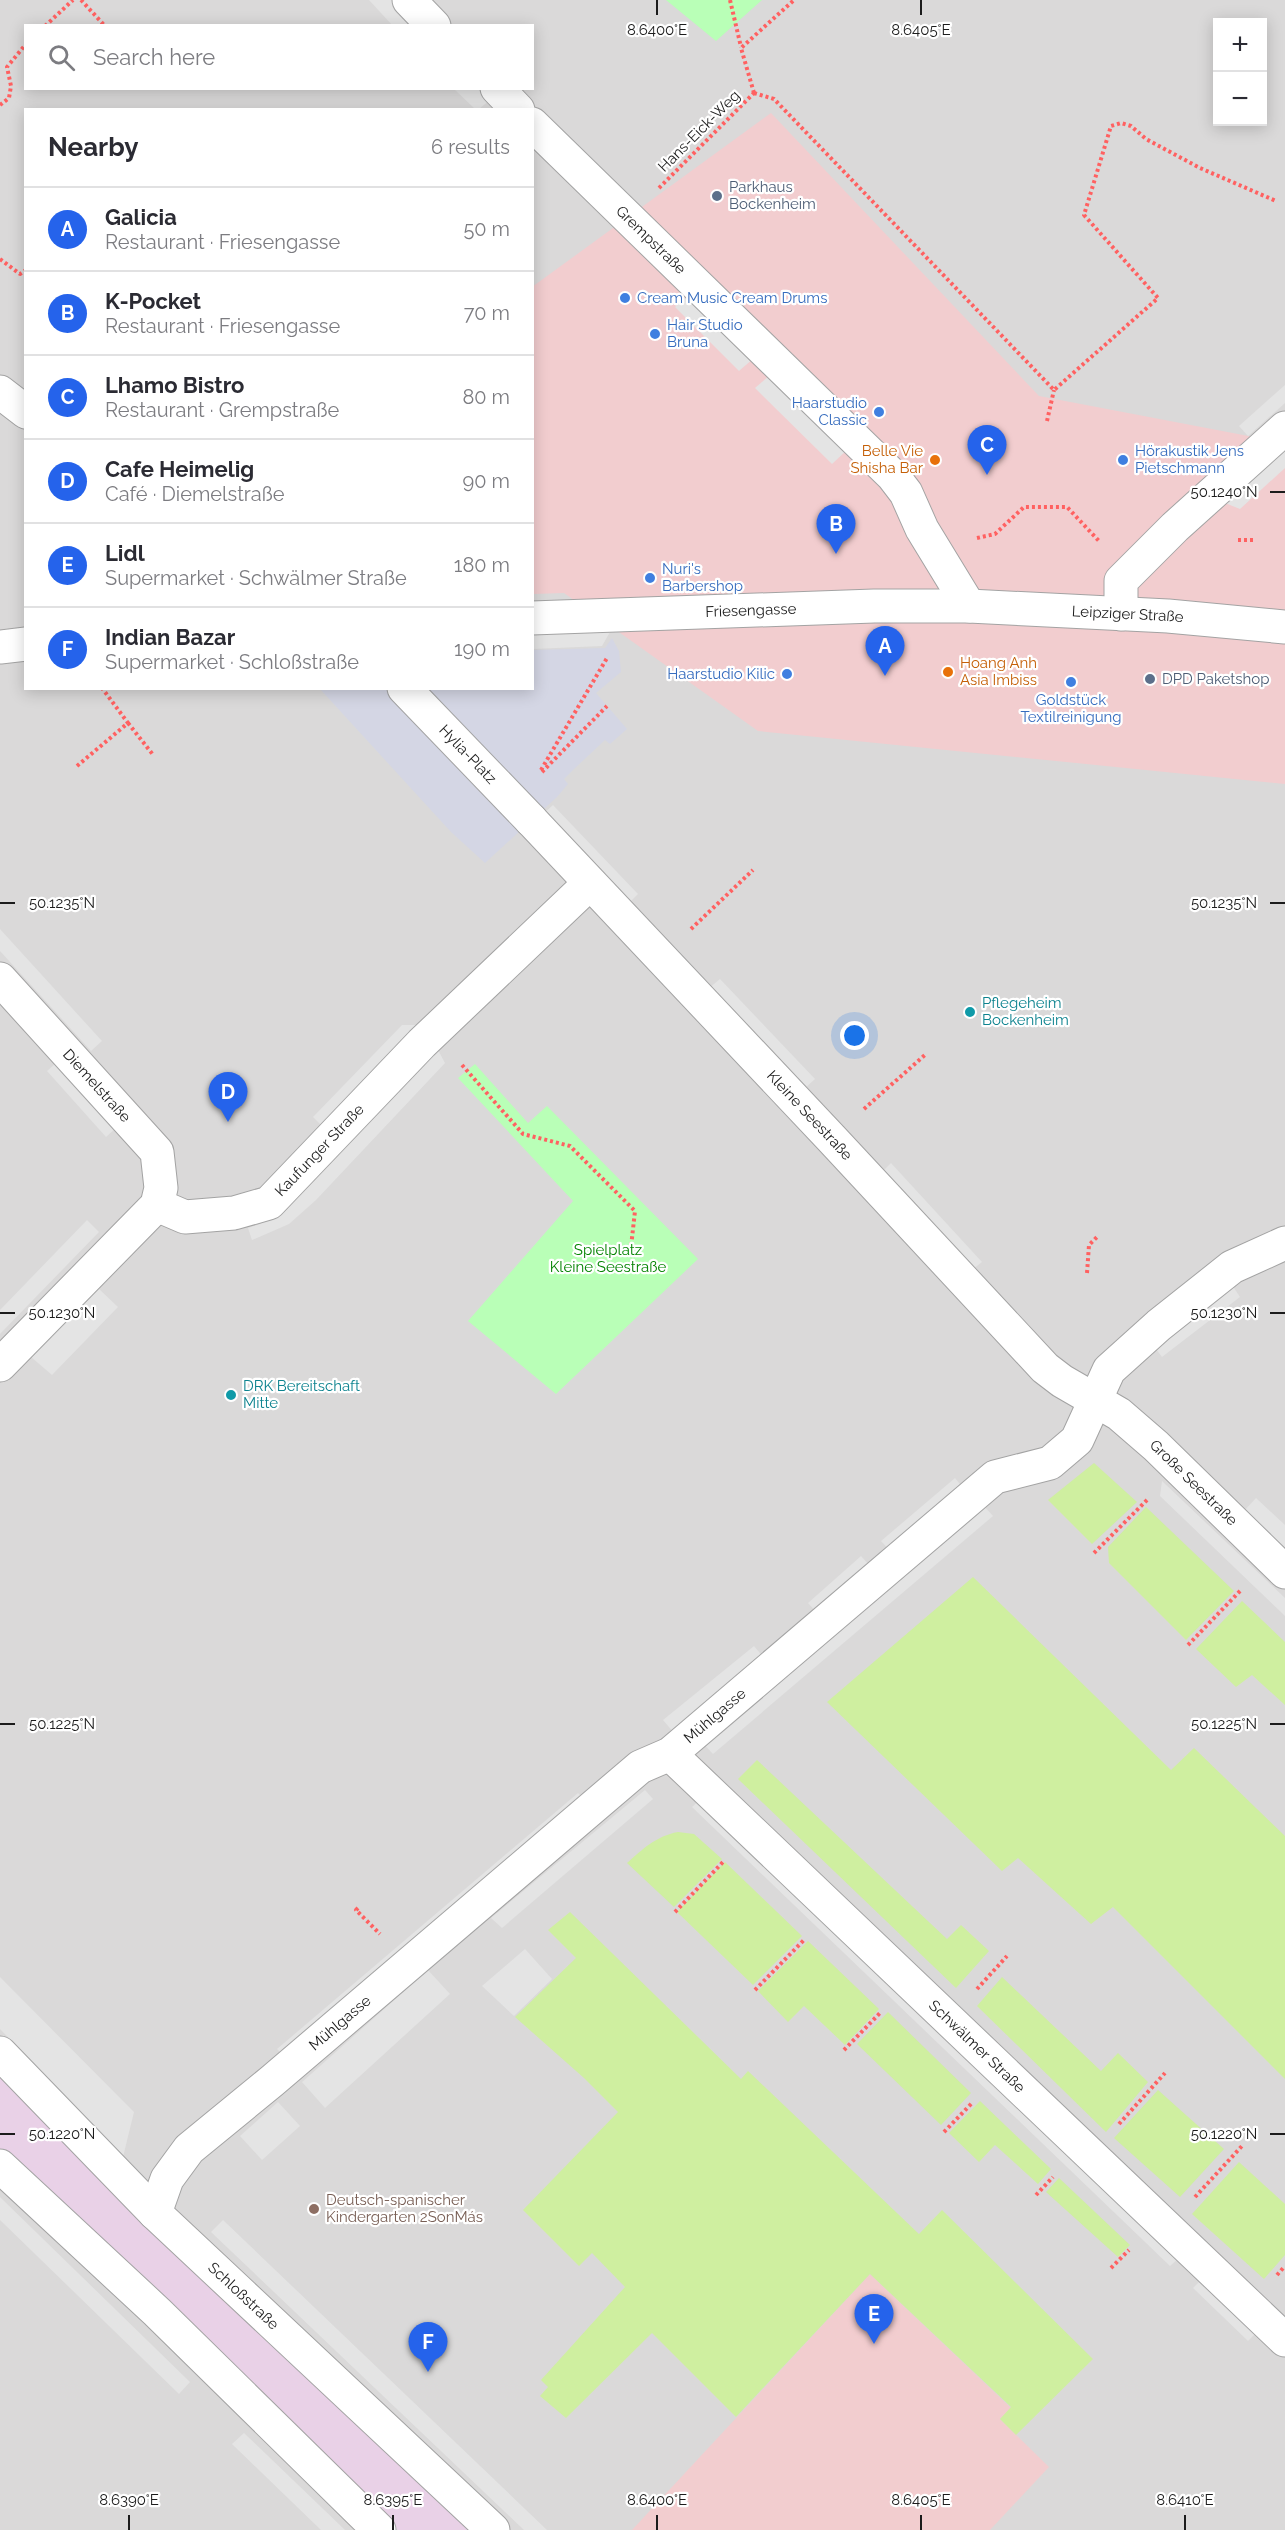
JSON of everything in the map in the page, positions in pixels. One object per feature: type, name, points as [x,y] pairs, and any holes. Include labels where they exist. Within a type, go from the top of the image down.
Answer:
[{"type":"street","points":[[409,0],[432,24]]},
{"type":"street","points":[[499,90],[516,108]]},
{"type":"street","name":"Grempstraße","points":[[534,126],[893,476],[906,493],[922,529],[969,606]]},
{"type":"street","points":[[0,392],[24,410]]},
{"type":"street","points":[[1121,614],[1121,581],[1175,527],[1285,428]]},
{"type":"street","name":"Friesengasse","points":[[534,618],[874,606],[969,606]]},
{"type":"street","name":"Leipziger Straße","points":[[969,606],[1121,614],[1285,627]]},
{"type":"street","points":[[0,647],[24,644]]},
{"type":"street","name":"Hylia-Platz","points":[[406,690],[531,820]]},
{"type":"street","name":"Kleine Seestraße","points":[[531,820],[1045,1368],[1096,1402]]},
{"type":"street","name":"Kaufunger Straße","points":[[157,1205],[185,1217],[234,1213],[269,1203],[422,1043],[589,884]]},
{"type":"street","name":"Diemelstraße","points":[[0,979],[157,1152],[161,1188],[157,1205]]},
{"type":"street","points":[[0,1365],[157,1205]]},
{"type":"street","name":"Mühlgasse","points":[[155,2213],[167,2179],[189,2149],[640,1767],[670,1754],[994,1477],[1050,1463],[1077,1440],[1109,1370],[1159,1325],[1232,1267],[1285,1243]]},
{"type":"street","name":"Große Seestraße","points":[[1096,1402],[1119,1414],[1156,1446],[1285,1572]]},
{"type":"street","name":"Schwälmer Straße","points":[[670,1754],[1285,2340]]},
{"type":"street","name":"Schloßstraße","points":[[0,2053],[155,2213],[493,2530]]},
{"type":"street","points":[[0,2166],[157,2312],[379,2530]]},
{"type":"path","points":[[47,24],[73,0]]},
{"type":"path","points":[[81,0],[103,24]]},
{"type":"path","name":"Hans-Eick-Weg","points":[[652,194],[754,93],[730,0]]},
{"type":"path","points":[[741,48],[794,0]]},
{"type":"path","points":[[0,105],[9,98],[11,86],[8,67],[24,47]]},
{"type":"path","points":[[754,93],[774,99],[1054,390]]},
{"type":"path","points":[[1047,422],[1054,390],[1158,298],[1084,214],[1111,126],[1121,123],[1131,126],[1146,139],[1200,168],[1276,201]]},
{"type":"path","points":[[0,259],[20,274],[24,271]]},
{"type":"path","points":[[976,538],[994,534],[1024,507],[1067,507],[1107,549]]},
{"type":"path","points":[[1238,540],[1254,540]]},
{"type":"path","points":[[607,706],[537,777],[610,652]]},
{"type":"path","points":[[103,690],[154,756]]},
{"type":"path","points":[[77,766],[128,723]]},
{"type":"path","points":[[692,928],[753,870]]},
{"type":"path","points":[[831,1138],[926,1054]]},
{"type":"path","points":[[461,1064],[523,1134],[570,1146],[635,1211],[631,1247]]},
{"type":"path","points":[[1087,1273],[1089,1245],[1097,1237]]},
{"type":"path","points":[[1094,1553],[1148,1499]]},
{"type":"path","points":[[1188,1645],[1242,1589]]},
{"type":"path","points":[[675,1912],[730,1855]]},
{"type":"path","points":[[358,1908],[356,1910],[375,1929]]},
{"type":"path","points":[[755,1990],[811,1933]]},
{"type":"path","points":[[971,1995],[1007,1956]]},
{"type":"path","points":[[844,2050],[887,2005]]},
{"type":"path","points":[[1114,2130],[1165,2073]]},
{"type":"path","points":[[944,2133],[980,2095]]},
{"type":"path","points":[[1190,2203],[1242,2146]]},
{"type":"path","points":[[1036,2195],[1059,2170]]},
{"type":"path","points":[[1111,2268],[1136,2243]]},
{"type":"shaded area","points":[[0,0],[1285,0],[1285,2530],[0,2530]]},
{"type":"shaded area","points":[[369,0],[392,0],[417,24],[391,24]]},
{"type":"shaded area","points":[[455,90],[482,90],[491,99],[480,108],[474,108]]},
{"type":"shaded area","points":[[771,113],[1039,396],[1285,443],[1285,784],[758,731],[564,593],[534,594],[534,286]]},
{"type":"shaded area","points":[[690,293],[754,358],[739,371],[675,307]]},
{"type":"shaded area","points":[[771,374],[847,450],[832,464],[755,388]]},
{"type":"shaded area","points":[[1285,385],[1285,403],[1248,436],[1239,426]]},
{"type":"shaded area","points":[[1285,450],[1285,468],[1240,509],[1225,503]]},
{"type":"shaded area","points":[[610,632],[602,646],[534,649],[534,634]]},
{"type":"shaded area","points":[[612,638],[619,651],[621,672],[596,693],[627,729],[610,744],[605,740],[573,770],[564,779],[568,784],[557,797],[485,863],[451,832],[321,690],[534,690],[534,650],[605,648]]},
{"type":"shaded area","points":[[553,805],[638,894],[627,905],[543,814]]},
{"type":"shaded area","points":[[0,929],[102,1041],[91,1051],[0,951]]},
{"type":"shaded area","points":[[720,979],[815,1079],[803,1090],[708,989]]},
{"type":"shaded area","points":[[402,1025],[421,1025],[323,1127],[313,1117]]},
{"type":"shaded area","points":[[438,1050],[445,1063],[316,1200],[289,1224],[252,1240],[248,1228],[260,1224],[277,1213],[304,1190]]},
{"type":"shaded area","points":[[57,1062],[116,1128],[106,1137],[47,1071]]},
{"type":"shaded area","points":[[891,1163],[982,1262],[972,1270],[881,1173]]},
{"type":"shaded area","points":[[87,1220],[99,1232],[0,1334],[0,1310]]},
{"type":"shaded area","points":[[1232,1285],[1240,1297],[1162,1357],[1153,1345]]},
{"type":"shaded area","points":[[98,1288],[118,1307],[52,1375],[31,1357]]},
{"type":"shaded area","points":[[955,1478],[964,1489],[891,1552],[881,1541]]},
{"type":"shaded area","points":[[1162,1481],[1285,1598],[1285,1616],[1160,1496]]},
{"type":"shaded area","points":[[1256,1498],[1285,1525],[1285,1549],[1245,1510]]},
{"type":"shaded area","points":[[982,1504],[993,1516],[713,1754],[700,1740]]},
{"type":"shaded area","points":[[861,1556],[871,1567],[817,1613],[808,1603]]},
{"type":"shaded area","points":[[754,1646],[764,1658],[674,1733],[663,1720]]},
{"type":"shaded area","points":[[645,1790],[653,1799],[502,1928],[491,1918]]},
{"type":"shaded area","points":[[578,1793],[585,1800],[285,2057],[277,2049]]},
{"type":"shaded area","points":[[702,1798],[1179,2258],[1170,2266],[692,1807]]},
{"type":"shaded area","points":[[525,1949],[552,1979],[514,2016],[482,1986]]},
{"type":"shaded area","points":[[428,1970],[450,1994],[325,2108],[302,2082]]},
{"type":"shaded area","points":[[0,1977],[134,2112],[123,2157],[0,2029]]},
{"type":"shaded area","points":[[0,2076],[470,2530],[398,2530],[0,2150]]},
{"type":"shaded area","points":[[278,2102],[300,2126],[262,2160],[240,2136]]},
{"type":"shaded area","points":[[0,2197],[190,2382],[179,2394],[0,2220]]},
{"type":"shaded area","points":[[223,2220],[547,2530],[524,2530],[211,2232]]},
{"type":"shaded area","points":[[870,2274],[1011,2408],[1000,2419],[1049,2467],[990,2530],[632,2530]]},
{"type":"shaded area","points":[[1203,2278],[1258,2331],[1248,2341],[1193,2288]]},
{"type":"shaded area","points":[[244,2433],[345,2530],[321,2530],[232,2444]]},
{"type":"green space","points":[[666,0],[762,0],[716,41]]},
{"type":"green space","name":"Spielplatz Kleine Seestraße","points":[[475,1064],[528,1123],[547,1106],[698,1259],[556,1394],[468,1321],[573,1201],[458,1078]]},
{"type":"green space","points":[[1094,1463],[1137,1502],[1092,1544],[1048,1500]]},
{"type":"green space","points":[[1146,1507],[1234,1591],[1186,1640],[1109,1563],[1108,1547]]},
{"type":"green space","points":[[973,1577],[1171,1770],[1194,1748],[1285,1836],[1285,2079],[1113,1907],[1091,1924],[1018,1858],[1002,1871],[827,1702]]},
{"type":"green space","points":[[1242,1601],[1285,1642],[1285,1705],[1252,1675],[1236,1687],[1196,1649]]},
{"type":"green space","points":[[757,1760],[947,1939],[961,1925],[989,1951],[956,1988],[738,1779]]},
{"type":"green space","points":[[678,1832],[694,1834],[722,1859],[674,1907],[627,1863],[656,1840]]},
{"type":"green space","points":[[725,1862],[802,1936],[753,1985],[677,1912]]},
{"type":"green space","points":[[570,1912],[741,2079],[748,2071],[919,2234],[942,2210],[1093,2359],[1016,2435],[1000,2419],[1011,2407],[870,2274],[736,2417],[652,2333],[566,2418],[540,2396],[548,2387],[541,2380],[625,2287],[592,2253],[579,2266],[523,2210],[618,2112],[584,2078],[515,2017],[576,1958],[548,1930]]},
{"type":"green space","points":[[808,1941],[879,2009],[845,2045],[804,2006],[788,2022],[758,1991]]},
{"type":"green space","points":[[1002,1977],[1101,2071],[1118,2053],[1148,2082],[1106,2132],[977,2006]]},
{"type":"green space","points":[[888,2012],[971,2093],[941,2125],[857,2044]]},
{"type":"green space","points":[[1158,2090],[1224,2149],[1180,2197],[1114,2138]]},
{"type":"green space","points":[[980,2101],[1051,2169],[1038,2184],[995,2145],[979,2162],[949,2133]]},
{"type":"green space","points":[[1239,2162],[1285,2204],[1285,2255],[1264,2279],[1192,2214]]},
{"type":"green space","points":[[1059,2178],[1130,2245],[1118,2257],[1046,2192]]},
{"type":"place","name":"Parkhaus Bockenheim","points":[[717,196]]},
{"type":"place","name":"Cream Music Cream Drums","points":[[625,298]]},
{"type":"place","name":"Hair Studio Bruna","points":[[655,334]]},
{"type":"place","name":"Haarstudio Classic","points":[[879,412]]},
{"type":"place","name":"Belle Vie Shisha Bar","points":[[935,460]]},
{"type":"place","name":"Hörakustik Jens Pietschmann","points":[[1123,460]]},
{"type":"place","name":"Lhamo Bistro","points":[[987,475]]},
{"type":"place","name":"K-Pocket","points":[[836,554]]},
{"type":"place","name":"Nuri's Barbershop","points":[[650,578]]},
{"type":"place","name":"Hoang Anh Asia Imbiss","points":[[948,672]]},
{"type":"place","name":"Haarstudio Kilic","points":[[787,674]]},
{"type":"place","name":"Galicia","points":[[885,676]]},
{"type":"place","name":"DPD Paketshop","points":[[1150,679]]},
{"type":"place","name":"Goldstück Textilreinigung","points":[[1071,682]]},
{"type":"place","name":"Pflegeheim Bockenheim","points":[[970,1012]]},
{"type":"place","name":"Cafe Heimelig","points":[[228,1122]]},
{"type":"place","name":"DRK Bereitschaft Mitte","points":[[231,1395]]},
{"type":"place","name":"Deutsch-spanischer Kindergarten 2SonMás","points":[[314,2209]]},
{"type":"place","name":"Lidl","points":[[874,2344]]},
{"type":"place","name":"Indian Bazar","points":[[428,2372]]}]
